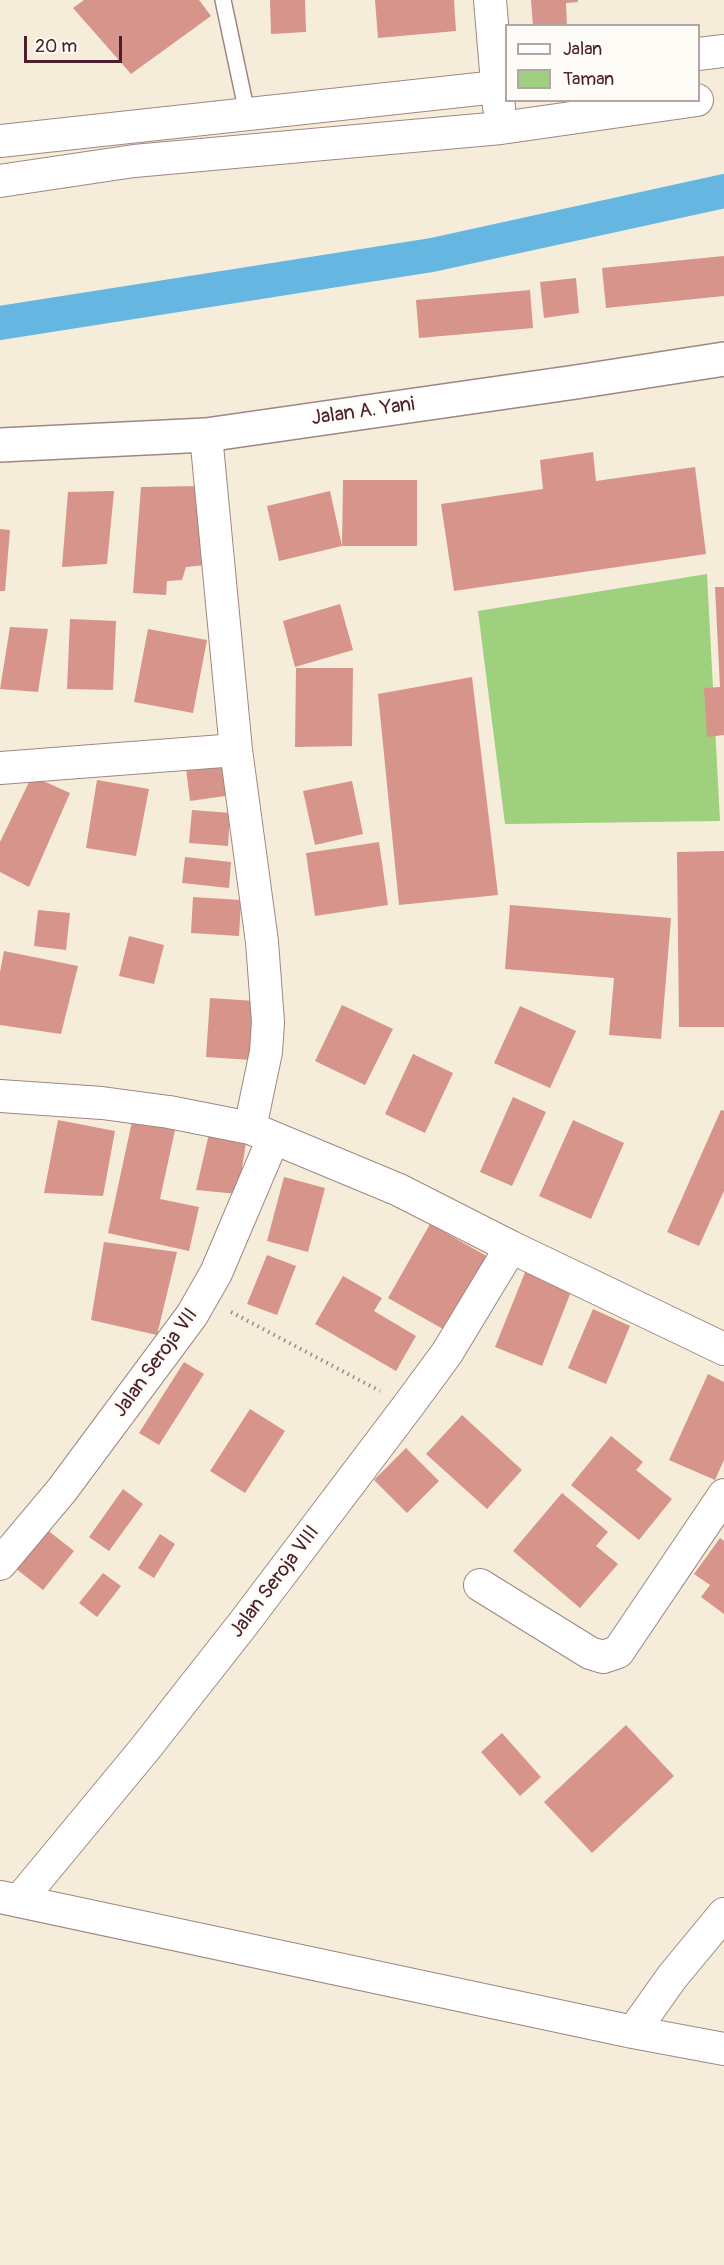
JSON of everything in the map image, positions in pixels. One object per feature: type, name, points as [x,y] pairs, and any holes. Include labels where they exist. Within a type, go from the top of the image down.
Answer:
[{"type":"highway","name":"Jalan A. Yani","points":[[0,445],[206,435],[724,359]]},
{"type":"street","points":[[490,0],[501,86],[501,128]]},
{"type":"street","points":[[700,54],[724,51]]},
{"type":"street","points":[[0,141],[501,86]]},
{"type":"street","points":[[700,100],[724,97]]},
{"type":"street","points":[[0,181],[134,161],[501,128],[684,102]]},
{"type":"street","points":[[255,112],[266,149]]},
{"type":"street","name":"Jalan Seroja VII","points":[[0,1564],[62,1490],[204,1297],[216,1273],[262,1133],[268,1022],[262,942],[236,750],[206,435]]},
{"type":"street","points":[[0,768],[236,750]]},
{"type":"street","points":[[0,1096],[102,1103],[147,1109],[262,1133],[399,1190],[511,1247],[724,1349]]},
{"type":"street","name":"Jalan Seroja VIII","points":[[9,1899],[152,1741],[243,1624],[447,1353],[511,1247]]},
{"type":"street","points":[[480,1585],[590,1653],[603,1657],[618,1652],[724,1495]]},
{"type":"street","points":[[9,1899],[633,2032],[724,2049]]},
{"type":"street","points":[[633,2032],[672,1977],[724,1914]]},
{"type":"lane","points":[[223,0],[255,112]]},
{"type":"path","points":[[204,1297],[408,1406]]},
{"type":"green space","points":[[707,574],[720,821],[505,824],[478,611]]},
{"type":"building","points":[[84,0],[199,0],[211,16],[131,74],[73,8]]},
{"type":"building","points":[[270,0],[305,0],[306,32],[271,34]]},
{"type":"building","points":[[375,0],[454,0],[456,31],[378,38]]},
{"type":"building","points":[[531,0],[578,0],[578,2],[566,3],[567,24],[533,24]]},
{"type":"building","points":[[724,256],[724,296],[606,308],[602,268]]},
{"type":"building","points":[[576,278],[579,313],[544,318],[540,282]]},
{"type":"building","points":[[530,290],[533,328],[419,338],[416,300]]},
{"type":"building","points":[[593,452],[596,481],[695,467],[706,554],[454,591],[441,504],[543,489],[540,460]]},
{"type":"building","points":[[343,480],[417,480],[417,546],[342,546]]},
{"type":"building","points":[[202,486],[207,565],[186,567],[182,580],[167,581],[166,595],[133,593],[141,487]]},
{"type":"building","points":[[114,491],[107,564],[62,567],[68,492]]},
{"type":"building","points":[[330,491],[342,546],[279,561],[267,506]]},
{"type":"building","points":[[0,529],[10,530],[5,591],[0,591]]},
{"type":"building","points":[[715,587],[724,587],[724,735],[707,737],[704,688],[720,687]]},
{"type":"building","points":[[340,604],[353,650],[295,667],[283,621]]},
{"type":"building","points":[[70,619],[116,621],[113,690],[67,689]]},
{"type":"building","points":[[10,627],[48,629],[38,692],[0,689]]},
{"type":"building","points":[[148,629],[207,640],[193,713],[134,702]]},
{"type":"building","points":[[296,668],[353,668],[352,746],[295,747]]},
{"type":"building","points":[[472,677],[498,895],[399,905],[378,694]]},
{"type":"building","points":[[227,754],[232,795],[190,801],[185,760]]},
{"type":"building","points":[[32,776],[70,793],[29,887],[0,872],[0,842]]},
{"type":"building","points":[[97,780],[149,789],[136,856],[86,848]]},
{"type":"building","points":[[352,781],[363,834],[315,845],[303,791]]},
{"type":"building","points":[[192,810],[230,813],[228,846],[189,843]]},
{"type":"building","points":[[379,842],[388,905],[315,916],[306,853]]},
{"type":"building","points":[[724,851],[724,1027],[679,1027],[677,852]]},
{"type":"building","points":[[185,857],[231,862],[229,888],[182,883]]},
{"type":"building","points":[[193,897],[241,900],[239,936],[191,933]]},
{"type":"building","points":[[510,905],[671,918],[661,1039],[609,1035],[614,978],[505,969]]},
{"type":"building","points":[[38,910],[70,913],[66,950],[34,946]]},
{"type":"building","points":[[129,936],[164,945],[154,984],[119,976]]},
{"type":"building","points":[[4,951],[78,966],[61,1034],[0,1025],[0,972]]},
{"type":"building","points":[[210,998],[255,1001],[251,1060],[206,1057]]},
{"type":"building","points":[[342,1005],[393,1029],[365,1085],[315,1061]]},
{"type":"building","points":[[520,1006],[576,1031],[550,1088],[494,1063]]},
{"type":"building","points":[[413,1054],[453,1073],[425,1133],[385,1114]]},
{"type":"building","points":[[513,1097],[546,1112],[512,1186],[480,1172]]},
{"type":"building","points":[[721,1110],[724,1111],[724,1191],[699,1246],[667,1232]]},
{"type":"building","points":[[134,1112],[177,1121],[160,1199],[199,1207],[189,1251],[108,1233]]},
{"type":"building","points":[[58,1120],[115,1131],[103,1196],[44,1193]]},
{"type":"building","points":[[573,1120],[624,1143],[591,1219],[539,1196]]},
{"type":"building","points":[[211,1125],[247,1136],[238,1194],[196,1190]]},
{"type":"building","points":[[284,1177],[325,1188],[308,1252],[267,1241]]},
{"type":"building","points":[[430,1224],[492,1259],[450,1333],[388,1298]]},
{"type":"building","points":[[104,1242],[177,1252],[157,1335],[91,1320]]},
{"type":"building","points":[[267,1255],[296,1266],[277,1315],[247,1304]]},
{"type":"building","points":[[528,1265],[574,1284],[542,1366],[495,1347]]},
{"type":"building","points":[[343,1276],[382,1298],[374,1311],[416,1336],[396,1371],[315,1324]]},
{"type":"building","points":[[593,1309],[630,1326],[606,1384],[568,1368]]},
{"type":"building","points":[[184,1362],[204,1374],[159,1445],[139,1433]]},
{"type":"building","points":[[708,1374],[724,1382],[724,1460],[715,1480],[669,1460]]},
{"type":"building","points":[[250,1409],[285,1431],[245,1493],[210,1471]]},
{"type":"building","points":[[462,1415],[522,1470],[487,1509],[426,1454]]},
{"type":"building","points":[[611,1436],[643,1462],[636,1470],[672,1499],[639,1540],[571,1485]]},
{"type":"building","points":[[406,1448],[439,1481],[407,1513],[374,1480]]},
{"type":"building","points":[[123,1489],[143,1504],[109,1551],[89,1537]]},
{"type":"building","points":[[562,1493],[608,1532],[596,1546],[618,1564],[580,1608],[513,1551]]},
{"type":"building","points":[[46,1529],[74,1551],[43,1590],[15,1568]]},
{"type":"building","points":[[160,1534],[175,1544],[154,1578],[138,1568]]},
{"type":"building","points":[[720,1538],[724,1541],[724,1614],[701,1597],[710,1585],[694,1574]]},
{"type":"building","points":[[103,1573],[121,1586],[97,1617],[79,1603]]},
{"type":"building","points":[[626,1725],[674,1776],[592,1853],[544,1802]]},
{"type":"building","points":[[502,1733],[541,1777],[520,1796],[481,1752]]},
{"type":"waterway","points":[[0,323],[432,255],[724,191]]}]
